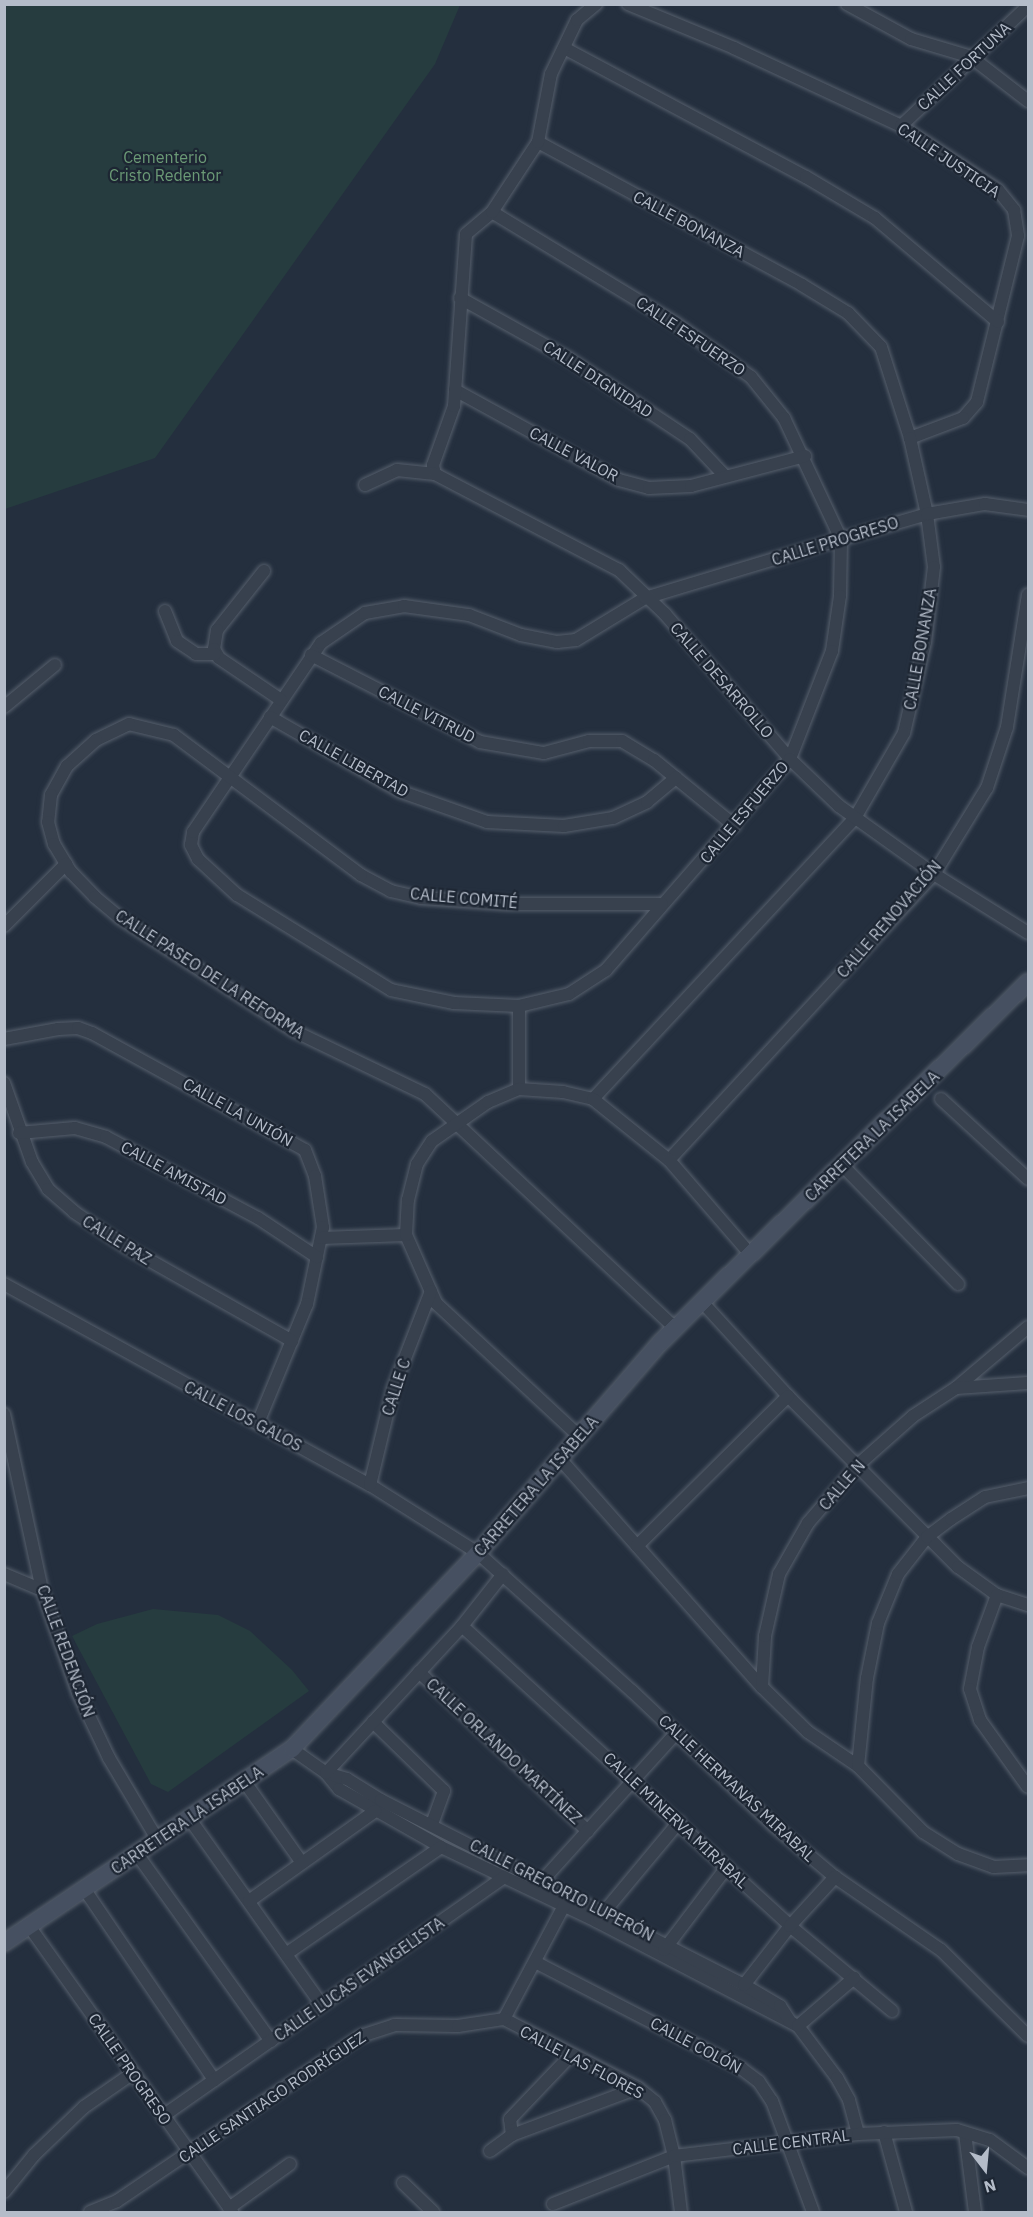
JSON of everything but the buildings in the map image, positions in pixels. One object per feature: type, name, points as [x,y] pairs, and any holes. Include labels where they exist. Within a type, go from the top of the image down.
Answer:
[{"type":"main road","name":"CARRETERA LA ISABELA","points":[[4,1943],[292,1749],[478,1553],[676,1329],[1029,982]]},
{"type":"street","points":[[364,485],[398,470],[435,474],[433,465],[454,406],[466,234],[492,212],[538,142],[551,74],[566,49],[577,20],[596,4]]},
{"type":"street","name":"CALLE JUSTICIA","points":[[628,4],[734,48],[901,126],[998,190],[1014,210],[1018,236],[977,402],[963,418],[910,438]]},
{"type":"street","points":[[847,4],[911,39],[971,57],[1029,101]]},
{"type":"street","name":"CALLE FORTUNA","points":[[901,126],[971,57],[1029,6]]},
{"type":"street","points":[[566,49],[806,177],[875,218],[998,322]]},
{"type":"street","name":"CALLE BONANZA","points":[[538,142],[802,285],[848,314],[881,347],[910,438],[927,514],[934,567],[925,642],[904,733],[855,818],[593,1099]]},
{"type":"street","name":"CALLE ESFUERZO","points":[[191,845],[198,859],[237,895],[391,990],[454,1003],[519,1006],[569,994],[606,970],[662,904],[735,826],[790,759],[832,651],[842,539],[805,456],[784,418],[764,393],[720,352],[492,212]]},
{"type":"street","name":"CALLE DIGNIDAD","points":[[460,298],[568,358],[656,416],[690,439],[724,476]]},
{"type":"street","name":"CALLE VALOR","points":[[455,390],[619,480],[669,490],[805,456]]},
{"type":"street","name":"CALLE DESARROLLO","points":[[435,474],[619,570],[645,598],[665,614],[790,759],[855,818],[934,874],[1029,933]]},
{"type":"street","name":"CALLE PROGRESO","points":[[191,845],[193,832],[311,655],[321,643],[365,613],[404,606],[469,615],[521,635],[557,642],[576,640],[645,598],[927,514],[985,504],[1029,510]]},
{"type":"street","points":[[215,654],[217,630],[264,571]]},
{"type":"street","name":"CALLE RENOVACIÓN","points":[[669,1160],[934,874],[987,788],[1007,728],[1029,595]]},
{"type":"street","points":[[165,611],[177,641],[196,654],[215,654],[281,700]]},
{"type":"street","name":"CALLE VITRUD","points":[[311,655],[480,742],[544,753],[589,741],[622,741],[676,778],[735,826]]},
{"type":"street","points":[[4,707],[55,665]]},
{"type":"street","name":"CALLE LIBERTAD","points":[[270,717],[399,791],[487,822],[564,826],[614,818],[647,802],[676,778]]},
{"type":"street","name":"CALLE PASEO DE LA REFORMA","points":[[231,777],[174,735],[129,724],[96,740],[67,766],[51,795],[48,822],[54,844],[66,864],[120,918],[294,1031],[425,1094],[458,1122],[676,1329]]},
{"type":"street","name":"CALLE COMITÉ","points":[[231,777],[361,876],[391,891],[421,898],[508,903],[662,904]]},
{"type":"street","points":[[4,926],[66,864]]},
{"type":"street","points":[[519,1006],[519,1089]]},
{"type":"street","name":"CALLE LA UNIÓN","points":[[4,1039],[58,1029],[85,1030],[295,1142],[305,1150],[315,1176],[323,1227],[307,1304],[258,1423]]},
{"type":"street","name":"CALLE PAZ","points":[[4,1083],[19,1133],[48,1189],[74,1212],[126,1246],[292,1341]]},
{"type":"street","points":[[580,1437],[478,1345],[436,1303],[406,1235],[408,1200],[417,1164],[432,1141],[488,1102],[519,1089],[563,1092],[593,1099],[669,1160],[750,1254]]},
{"type":"street","points":[[941,1099],[973,1132],[1029,1179]]},
{"type":"street","name":"CALLE AMISTAD","points":[[19,1133],[75,1128],[106,1137],[258,1218],[317,1257]]},
{"type":"street","points":[[843,1166],[958,1284]]},
{"type":"street","points":[[321,1238],[406,1235]]},
{"type":"street","name":"CALLE LOS GALOS","points":[[4,1284],[370,1485],[478,1553]]},
{"type":"street","name":"CALLE C","points":[[370,1485],[393,1389],[431,1292]]},
{"type":"street","points":[[703,1303],[788,1396],[859,1464],[958,1567],[997,1595],[1029,1605]]},
{"type":"street","points":[[956,1388],[1029,1327]]},
{"type":"street","name":"CALLE N","points":[[762,1687],[765,1636],[779,1574],[808,1523],[859,1464],[913,1416],[956,1388],[1029,1383]]},
{"type":"street","points":[[637,1546],[788,1396]]},
{"type":"street","name":"CALLE REDENCIÓN","points":[[4,1414],[42,1590],[78,1693],[109,1758],[157,1839]]},
{"type":"street","points":[[561,1460],[762,1687],[808,1732],[858,1766],[923,1832],[958,1854],[994,1867],[1029,1865]]},
{"type":"street","points":[[858,1766],[867,1678],[878,1623],[898,1574],[927,1537],[985,1497],[1029,1488]]},
{"type":"street","name":"CALLE HERMANAS MIRABAL","points":[[478,1553],[676,1733],[773,1825],[835,1877],[941,1950],[1029,2036]]},
{"type":"street","points":[[4,1574],[42,1590]]},
{"type":"street","points":[[326,1773],[462,1626],[503,1575]]},
{"type":"street","points":[[997,1595],[978,1647],[970,1689],[980,1720],[1029,1787]]},
{"type":"street","name":"CALLE MINERVA MIRABAL","points":[[462,1626],[634,1780],[789,1926],[892,2011]]},
{"type":"street","name":"CALLE ORLANDO MARTÍNEZ","points":[[419,1672],[588,1831]]},
{"type":"street","points":[[373,1722],[444,1791],[432,1824]]},
{"type":"street","points":[[542,1881],[676,1733]]},
{"type":"street","name":"CALLE GREGORIO LUPERÓN","points":[[292,1749],[326,1773],[339,1789],[441,1847],[504,1877],[600,1916],[665,1949],[744,1984],[780,2006],[837,2078],[849,2100],[858,2134]]},
{"type":"street","name":"CALLE GREGORIO LUPERÓN","points":[[326,1773],[348,1779],[542,1881],[567,1902]]},
{"type":"street","points":[[244,1781],[302,1863]]},
{"type":"street","points":[[249,1901],[375,1810]]},
{"type":"street","points":[[189,1818],[322,2005]]},
{"type":"street","points":[[600,1916],[679,1822]]},
{"type":"street","points":[[286,1954],[441,1847]]},
{"type":"street","points":[[136,1854],[271,2042]]},
{"type":"street","points":[[665,1949],[727,1867]]},
{"type":"street","name":"CALLE LUCAS EVANGELISTA","points":[[163,2116],[504,1877]]},
{"type":"street","points":[[744,1984],[789,1926],[835,1877]]},
{"type":"street","points":[[85,1890],[214,2080]]},
{"type":"street","points":[[504,2019],[537,1963],[567,1902]]},
{"type":"street","name":"CALLE PROGRESO","points":[[29,1926],[230,2210]]},
{"type":"street","name":"CALLE GREGORIO LUPERÓN","points":[[665,1949],[773,2016],[794,2023]]},
{"type":"street","name":"CALLE COLÓN","points":[[537,1963],[742,2068],[772,2101],[813,2212]]},
{"type":"street","points":[[794,2023],[854,1978]]},
{"type":"street","name":"CALLE LAS FLORES","points":[[504,2019],[638,2088],[655,2102],[665,2120],[674,2156],[681,2212]]},
{"type":"street","name":"CALLE SANTIAGO RODRÍGUEZ","points":[[90,2212],[117,2201],[377,2028],[458,2026],[504,2019]]},
{"type":"street","points":[[512,2135],[510,2119],[571,2055]]},
{"type":"street","points":[[4,2192],[34,2155],[84,2107],[133,2073]]},
{"type":"street","points":[[490,2151],[512,2135],[638,2088]]},
{"type":"street","points":[[884,2132],[906,2212]]},
{"type":"street","name":"CALLE CENTRAL","points":[[553,2204],[674,2156],[884,2132],[965,2133],[990,2140],[1029,2168]]},
{"type":"street","points":[[965,2133],[975,2212]]},
{"type":"street","points":[[230,2210],[290,2164]]},
{"type":"street","points":[[403,2183],[433,2212]]},
{"type":"green space","name":"Cementerio Cristo Redentor","points":[[4,5],[460,5],[435,64],[155,458],[5,509]]},
{"type":"green space","points":[[153,1609],[218,1615],[250,1631],[292,1670],[309,1691],[168,1792],[151,1784],[72,1636],[97,1624]]}]
